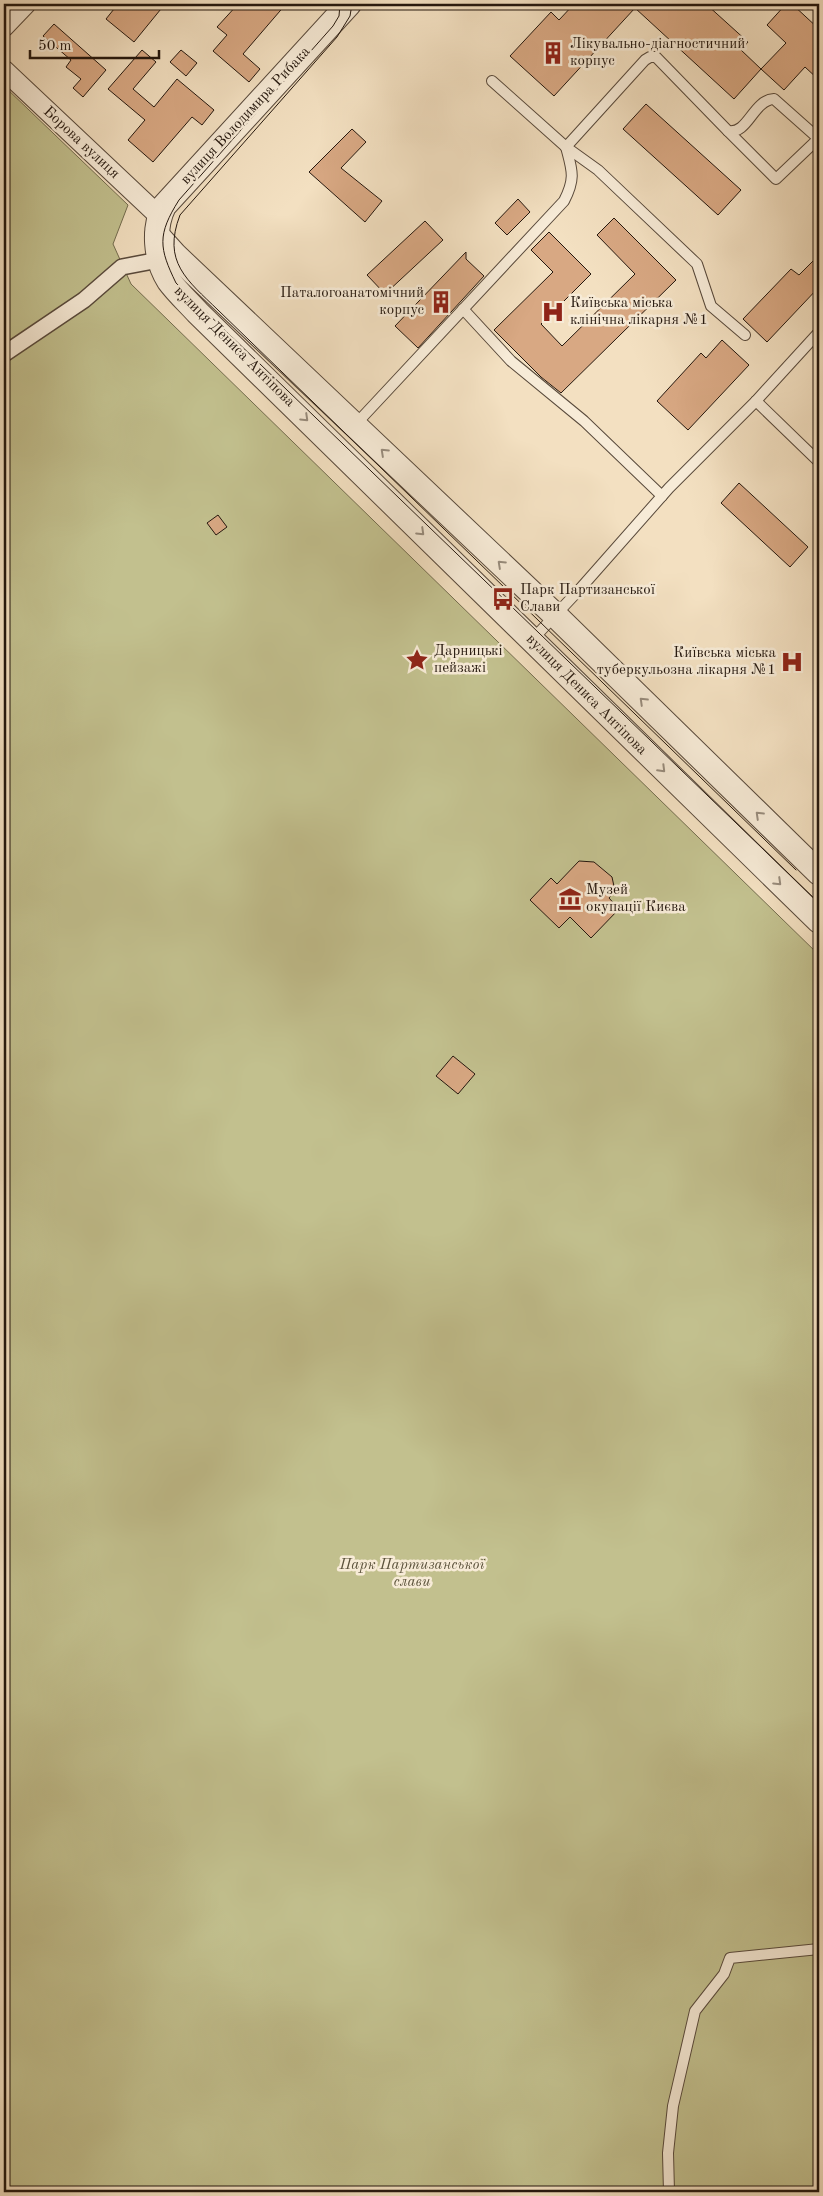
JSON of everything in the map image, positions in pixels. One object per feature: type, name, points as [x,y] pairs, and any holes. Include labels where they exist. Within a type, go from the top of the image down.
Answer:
[{"type":"street","points":[[4,27],[26,4]]},
{"type":"street","name":"вулиця Володимира Рибака","points":[[158,226],[164,206],[348,4]]},
{"type":"street","name":"Борова вулиця","points":[[4,70],[158,226]]},
{"type":"street","name":"вулиця Дениса Антіпова","points":[[158,226],[159,260],[169,281],[198,313],[819,921]]},
{"type":"street","name":"вулиця Дениса Антіпова","points":[[158,226],[175,255],[556,615],[819,873]]},
{"type":"street","points":[[4,354],[84,300],[122,267],[159,260]]},
{"type":"lane","points":[[566,147],[650,56],[656,56],[728,132],[776,179],[819,138],[774,99],[763,103],[739,130],[728,132]]},
{"type":"lane","points":[[492,81],[566,147],[598,170],[697,264],[711,306],[745,335]]},
{"type":"lane","points":[[355,424],[564,201],[572,186],[572,169],[566,147]]},
{"type":"lane","points":[[463,309],[511,360],[584,421],[662,496]]},
{"type":"lane","points":[[531,640],[556,615],[662,496],[756,401],[819,332]]},
{"type":"lane","points":[[756,401],[819,462]]},
{"type":"lane","points":[[669,2192],[668,2153],[673,2106],[695,2011],[724,1974],[730,1958],[819,1949]]},
{"type":"green space","name":"Парк Партизанської слави","points":[[4,86],[128,205],[113,244],[131,284],[819,955],[819,2192],[4,2192]]},
{"type":"building","points":[[118,4],[165,4],[134,42],[106,19]]},
{"type":"building","points":[[238,4],[286,4],[243,54],[260,69],[249,82],[213,51],[227,35],[217,27]]},
{"type":"building","name":"Лікувально-діагностичний корпус","points":[[574,4],[706,4],[748,42],[741,50],[761,69],[734,99],[635,8],[554,96],[510,56],[551,12],[559,20]]},
{"type":"building","points":[[786,4],[792,4],[819,29],[819,80],[805,67],[784,90],[761,69],[786,43],[767,25]]},
{"type":"building","points":[[54,24],[106,70],[83,97],[73,88],[81,79],[66,67],[71,60],[43,36]]},
{"type":"building","points":[[142,50],[156,62],[133,89],[154,107],[177,79],[214,110],[202,125],[192,117],[153,162],[128,140],[145,120],[108,89]]},
{"type":"building","points":[[181,50],[197,63],[186,76],[170,62]]},
{"type":"building","points":[[646,104],[741,190],[718,215],[623,129]]},
{"type":"building","points":[[352,129],[366,142],[341,168],[382,201],[365,222],[309,172]]},
{"type":"building","points":[[518,199],[530,212],[507,235],[495,223]]},
{"type":"building","points":[[614,218],[676,280],[561,393],[541,377],[494,330],[553,272],[531,250],[549,232],[591,274],[541,324],[562,346],[635,274],[597,235]]},
{"type":"building","points":[[425,221],[443,240],[385,294],[367,275]]},
{"type":"building","name":"Паталогоанатомічний корпус","points":[[466,252],[466,259],[484,276],[418,348],[395,326]]},
{"type":"building","points":[[819,255],[819,287],[767,342],[743,319],[791,269],[799,275]]},
{"type":"building","points":[[722,340],[749,365],[688,430],[657,401],[701,353],[706,358]]},
{"type":"building","points":[[739,483],[808,547],[790,567],[721,503]]},
{"type":"building","points":[[218,515],[227,527],[216,535],[207,523]]},
{"type":"building","name":"Музей окупації Києва","points":[[579,861],[594,862],[612,877],[615,891],[609,898],[619,909],[591,938],[570,917],[559,928],[530,900],[551,878],[557,884]]},
{"type":"building","points":[[453,1056],[475,1074],[458,1094],[436,1076]]},
{"type":"tram line","points":[[340,4],[339,16],[333,26],[179,200],[167,223],[163,242],[166,260],[176,283],[819,903]]},
{"type":"tram line","points":[[352,4],[350,16],[337,37],[180,215],[175,231],[174,245],[176,258],[181,269],[196,289],[796,870]]},
{"type":"place","name":"Лікувально-діагностичний корпус","points":[[553,53]]},
{"type":"place","name":"Паталогоанатомічний корпус","points":[[441,302]]},
{"type":"place","name":"Київська міська клінічна лікарня №1","points":[[553,312]]},
{"type":"place","name":"Парк Партизанської Слави","points":[[503,599]]},
{"type":"place","name":"Дарницькі пейзажі","points":[[417,660]]},
{"type":"place","name":"Київська міська туберкульозна лікарня №1","points":[[792,662]]},
{"type":"place","name":"Музей окупації Києва","points":[[570,899]]}]
